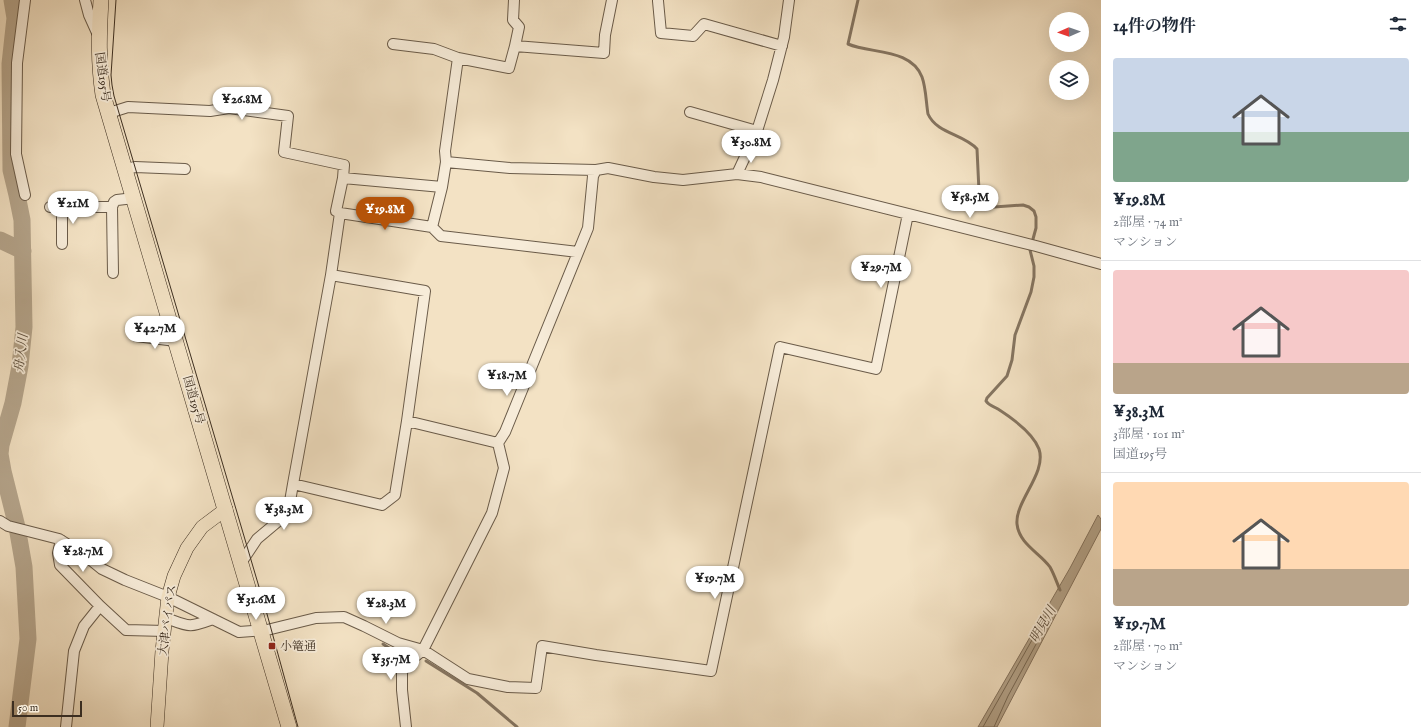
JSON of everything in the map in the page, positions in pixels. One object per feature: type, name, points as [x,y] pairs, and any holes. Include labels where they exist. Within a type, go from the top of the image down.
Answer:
[{"type":"highway","name":"国道195号","points":[[101,0],[98,37],[99,68],[103,95],[289,727]]},
{"type":"main road","name":"大津バイパス","points":[[157,727],[168,597],[174,576],[187,548],[202,527],[226,509]]},
{"type":"street","points":[[25,0],[17,63],[16,154],[25,195]]},
{"type":"street","points":[[85,0],[98,37]]},
{"type":"street","points":[[393,44],[434,49],[458,58],[509,68],[516,46],[518,27],[513,20],[514,0]]},
{"type":"street","points":[[516,46],[604,53],[605,34],[612,0]]},
{"type":"street","points":[[737,174],[757,131],[773,80],[782,46],[789,0]]},
{"type":"street","points":[[658,1],[662,33],[693,36],[704,24],[782,46]]},
{"type":"street","points":[[432,227],[442,187],[446,162],[445,151],[458,58]]},
{"type":"street","points":[[109,113],[128,108],[210,112],[229,108],[288,116],[284,152],[344,165],[343,178],[336,211],[340,213],[432,227],[441,236],[578,252]]},
{"type":"street","points":[[690,112],[757,131]]},
{"type":"street","points":[[446,162],[510,168],[596,170],[608,168],[654,177],[683,180],[737,174],[761,177],[1032,245],[1101,264]]},
{"type":"street","points":[[126,169],[135,167],[185,170]]},
{"type":"street","points":[[406,727],[402,690],[402,672],[407,663],[423,650],[492,513],[504,468],[498,443],[505,432],[588,228],[593,176],[596,170]]},
{"type":"street","points":[[343,178],[442,187]]},
{"type":"street","points":[[114,273],[112,207],[114,202],[117,200],[134,198]]},
{"type":"street","points":[[50,208],[112,207]]},
{"type":"street","points":[[62,208],[62,244]]},
{"type":"street","points":[[241,563],[257,539],[288,513],[331,275],[340,213]]},
{"type":"street","points":[[4,524],[26,532],[45,535],[61,540],[86,556],[102,569],[168,597],[239,632],[261,632],[316,618],[344,617],[398,643],[423,650],[468,679],[508,687],[536,688],[542,646],[596,655],[711,670],[780,347],[876,369],[908,214]]},
{"type":"street","points":[[293,484],[382,505],[395,495],[425,291],[331,275]]},
{"type":"street","points":[[136,336],[176,341]]},
{"type":"street","points":[[407,421],[498,443]]},
{"type":"street","points":[[61,540],[58,553],[60,565],[126,630],[165,631]]},
{"type":"street","points":[[66,727],[74,651],[84,626],[100,606]]},
{"type":"street","points":[[166,618],[188,627],[213,619]]},
{"type":"water","name":"明見川","points":[[1098,515],[1101,519],[1101,529],[997,727],[978,727],[1070,568]]},
{"type":"waterway","name":"舟入川","points":[[12,0],[15,18],[10,64],[11,170],[22,220],[24,327],[20,366],[13,403],[1,445],[0,454],[17,527],[24,567],[28,639],[17,727]]},
{"type":"waterway","points":[[858,0],[848,44],[900,56],[917,68],[922,77],[928,114],[932,121],[944,130],[972,144],[977,149],[979,191],[984,202],[994,207],[1023,205],[1034,211],[1036,217],[1036,228],[1030,250],[1034,266],[1034,277],[1031,292],[1015,335],[1012,360],[1007,376],[986,401],[1022,426],[1032,437],[1039,449],[1039,468],[1021,506],[1017,524],[1026,543],[1050,567],[1060,590]]},
{"type":"waterway","points":[[0,240],[23,251]]},
{"type":"waterway","points":[[383,644],[401,656]]},
{"type":"waterway","points":[[426,661],[477,693],[517,727]]},
{"type":"tram line","points":[[116,0],[111,75],[114,96],[267,614],[298,727]]},
{"type":"place","name":"小篭通","points":[[272,646]]}]
